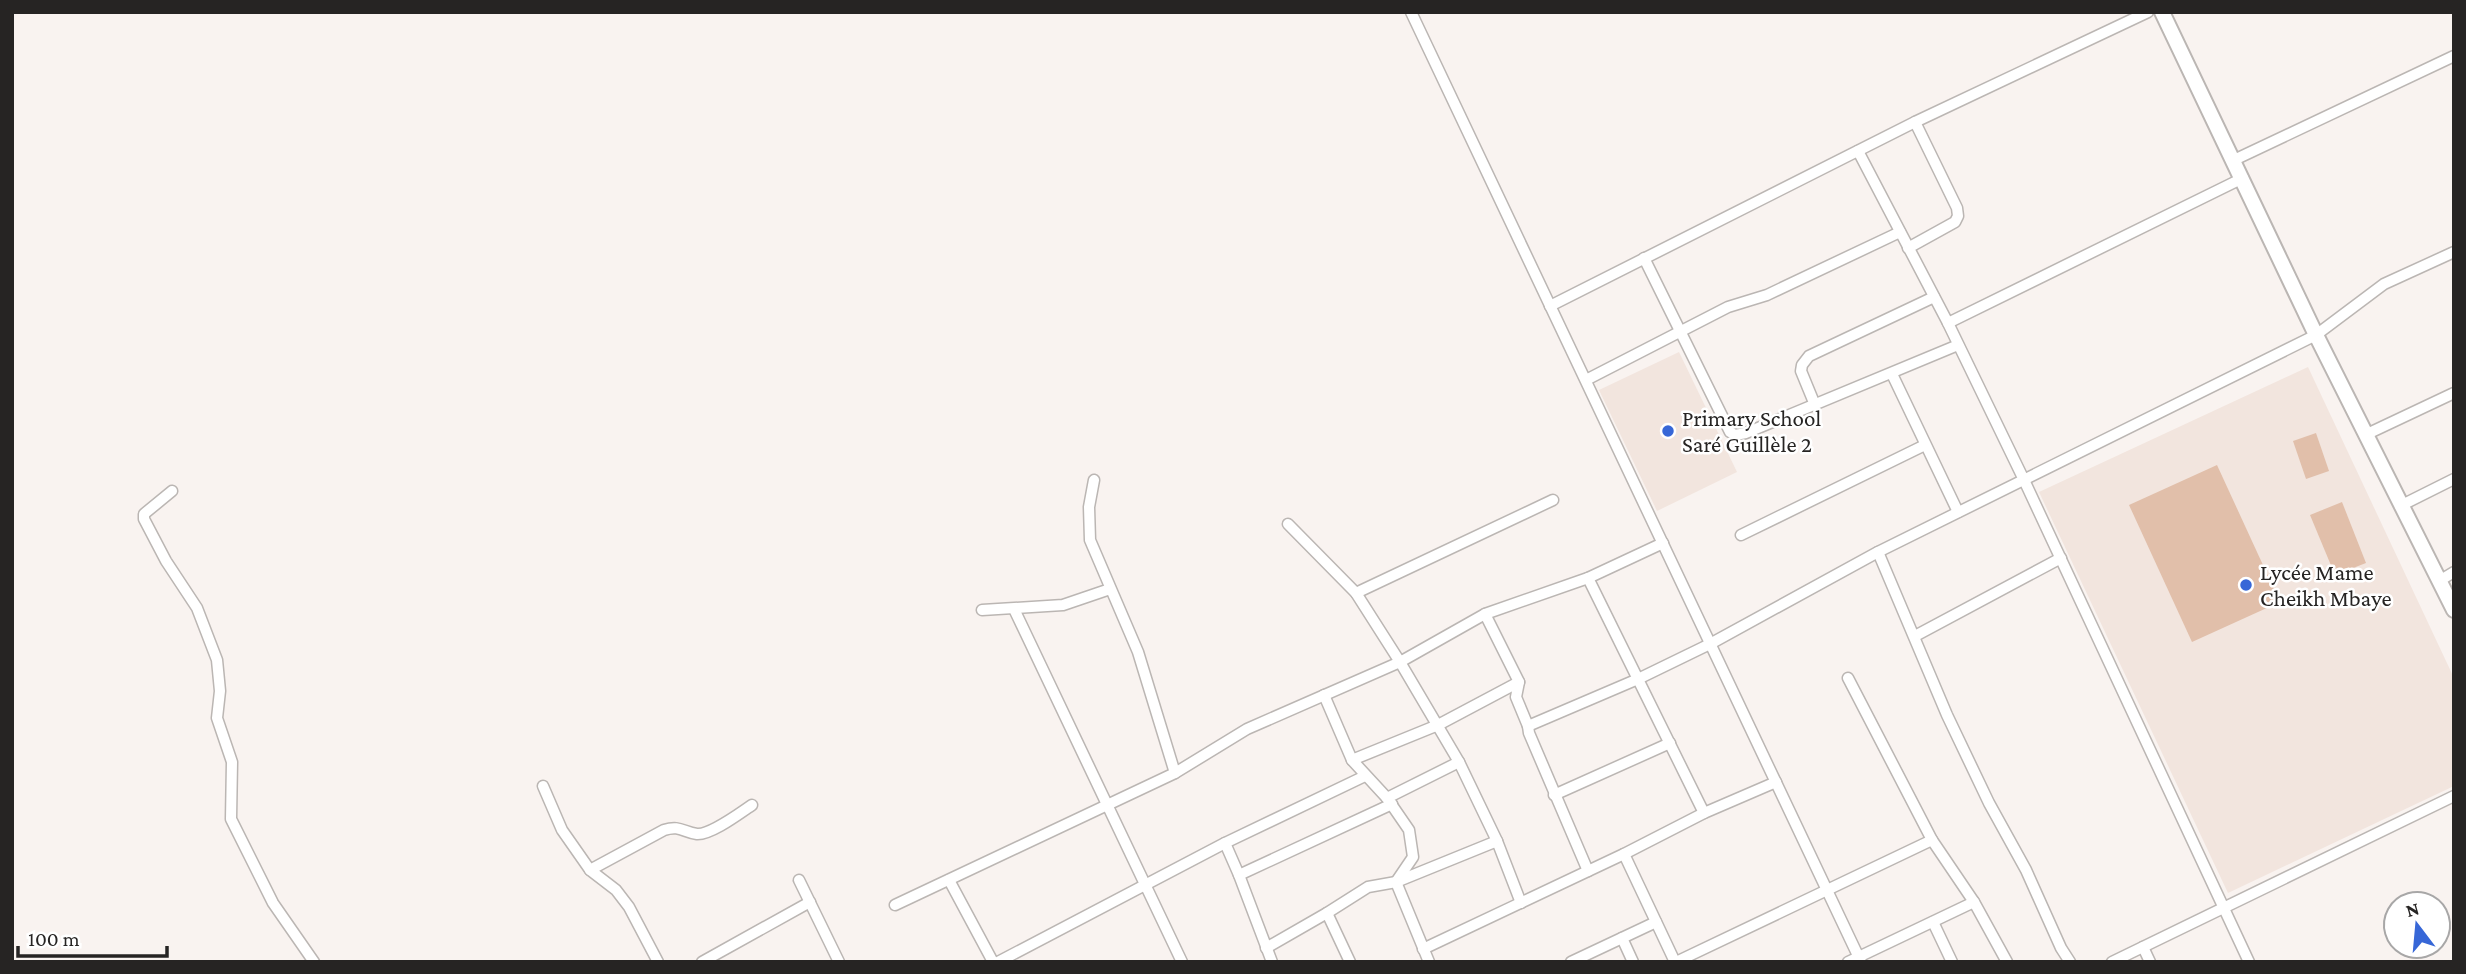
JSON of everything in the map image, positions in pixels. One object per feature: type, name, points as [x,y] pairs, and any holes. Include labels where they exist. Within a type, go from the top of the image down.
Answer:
[{"type":"main road","points":[[2162,12],[2316,335],[2454,610]]},
{"type":"street","points":[[1411,12],[1860,959]]},
{"type":"street","points":[[1550,306],[1915,122],[2148,12]]},
{"type":"street","points":[[2234,160],[2454,56]]},
{"type":"street","points":[[1908,248],[1955,222],[1958,216],[1957,208],[1915,122]]},
{"type":"street","points":[[1858,151],[1948,323],[2024,480],[2249,962]]},
{"type":"street","points":[[1948,323],[2243,178]]},
{"type":"street","points":[[1586,380],[1728,307],[1767,295],[1900,233]]},
{"type":"street","points":[[1528,726],[1638,679],[1710,644],[1878,551],[2316,335],[2384,284],[2454,252]]},
{"type":"street","points":[[1644,258],[1730,432],[1735,435],[1746,433],[1958,345]]},
{"type":"street","points":[[1815,405],[1801,371],[1809,356],[1934,297]]},
{"type":"street","points":[[1892,374],[1958,512]]},
{"type":"street","points":[[2365,435],[2454,393]]},
{"type":"street","points":[[1741,535],[1925,445]]},
{"type":"street","points":[[2400,506],[2454,479]]},
{"type":"street","points":[[1094,480],[1089,507],[1090,540],[1138,652],[1175,773]]},
{"type":"street","points":[[172,491],[144,514],[166,561],[197,608],[217,660],[220,691],[218,718],[232,762],[231,819],[273,904],[314,962]]},
{"type":"street","points":[[1356,593],[1552,500]]},
{"type":"street","points":[[1288,524],[1356,593],[1400,662],[1459,762],[1497,841],[1521,903]]},
{"type":"street","points":[[895,905],[1175,773],[1247,729],[1400,662],[1485,614],[1588,578],[1662,543]]},
{"type":"street","points":[[1878,551],[1959,740],[2070,962]]},
{"type":"street","points":[[1914,636],[2061,558]]},
{"type":"street","points":[[2439,581],[2454,572]]},
{"type":"street","points":[[1588,578],[1704,813]]},
{"type":"street","points":[[982,611],[1063,604],[1110,589]]},
{"type":"street","points":[[1014,608],[1182,962]]},
{"type":"street","points":[[1485,614],[1520,682],[1516,697],[1554,795],[1588,871]]},
{"type":"street","points":[[1848,678],[1932,840],[1974,902],[2007,962]]},
{"type":"street","points":[[1352,760],[1438,725],[1520,682]]},
{"type":"street","points":[[1324,695],[1352,760],[1390,801],[1409,830],[1413,857],[1396,882]]},
{"type":"street","points":[[1554,795],[1670,743]]},
{"type":"street","points":[[1240,875],[1390,801],[1459,762]]},
{"type":"street","points":[[949,880],[999,961],[1225,844],[1365,776]]},
{"type":"street","points":[[1423,949],[1704,813],[1776,782]]},
{"type":"street","points":[[543,786],[562,830],[590,870],[616,890],[629,907],[658,962]]},
{"type":"street","points":[[2112,962],[2454,796]]},
{"type":"street","points":[[590,870],[664,830],[674,827],[697,834],[710,831],[752,805]]},
{"type":"street","points":[[1624,854],[1676,962],[1932,840]]},
{"type":"street","points":[[1266,948],[1367,887],[1396,882],[1497,841]]},
{"type":"street","points":[[1225,844],[1240,875],[1272,962]]},
{"type":"street","points":[[799,880],[839,962]]},
{"type":"street","points":[[1396,882],[1429,962]]},
{"type":"street","points":[[702,962],[810,902]]},
{"type":"street","points":[[1848,962],[1860,959],[1974,902]]},
{"type":"street","points":[[1327,913],[1350,962]]},
{"type":"street","points":[[1571,962],[1656,922]]},
{"type":"street","points":[[1933,922],[1952,962]]},
{"type":"street","points":[[1622,938],[1633,962]]},
{"type":"street","points":[[2143,947],[2150,962]]},
{"type":"shaded area","name":"Primary School Saré Guillèle 2","points":[[1679,352],[1737,472],[1657,511],[1599,390]]},
{"type":"shaded area","name":"Lycée Mame Cheikh Mbaye","points":[[2308,367],[2454,678],[2454,786],[2228,893],[2039,492]]},
{"type":"shaded area","points":[[2316,433],[2329,471],[2306,479],[2293,441]]},
{"type":"shaded area","points":[[2217,465],[2280,602],[2192,642],[2129,505]]},
{"type":"shaded area","points":[[2342,502],[2366,563],[2335,575],[2310,515]]},
{"type":"place","name":"Primary School Saré Guillèle 2","points":[[1668,431]]},
{"type":"place","name":"Lycée Mame Cheikh Mbaye","points":[[2246,585]]}]
